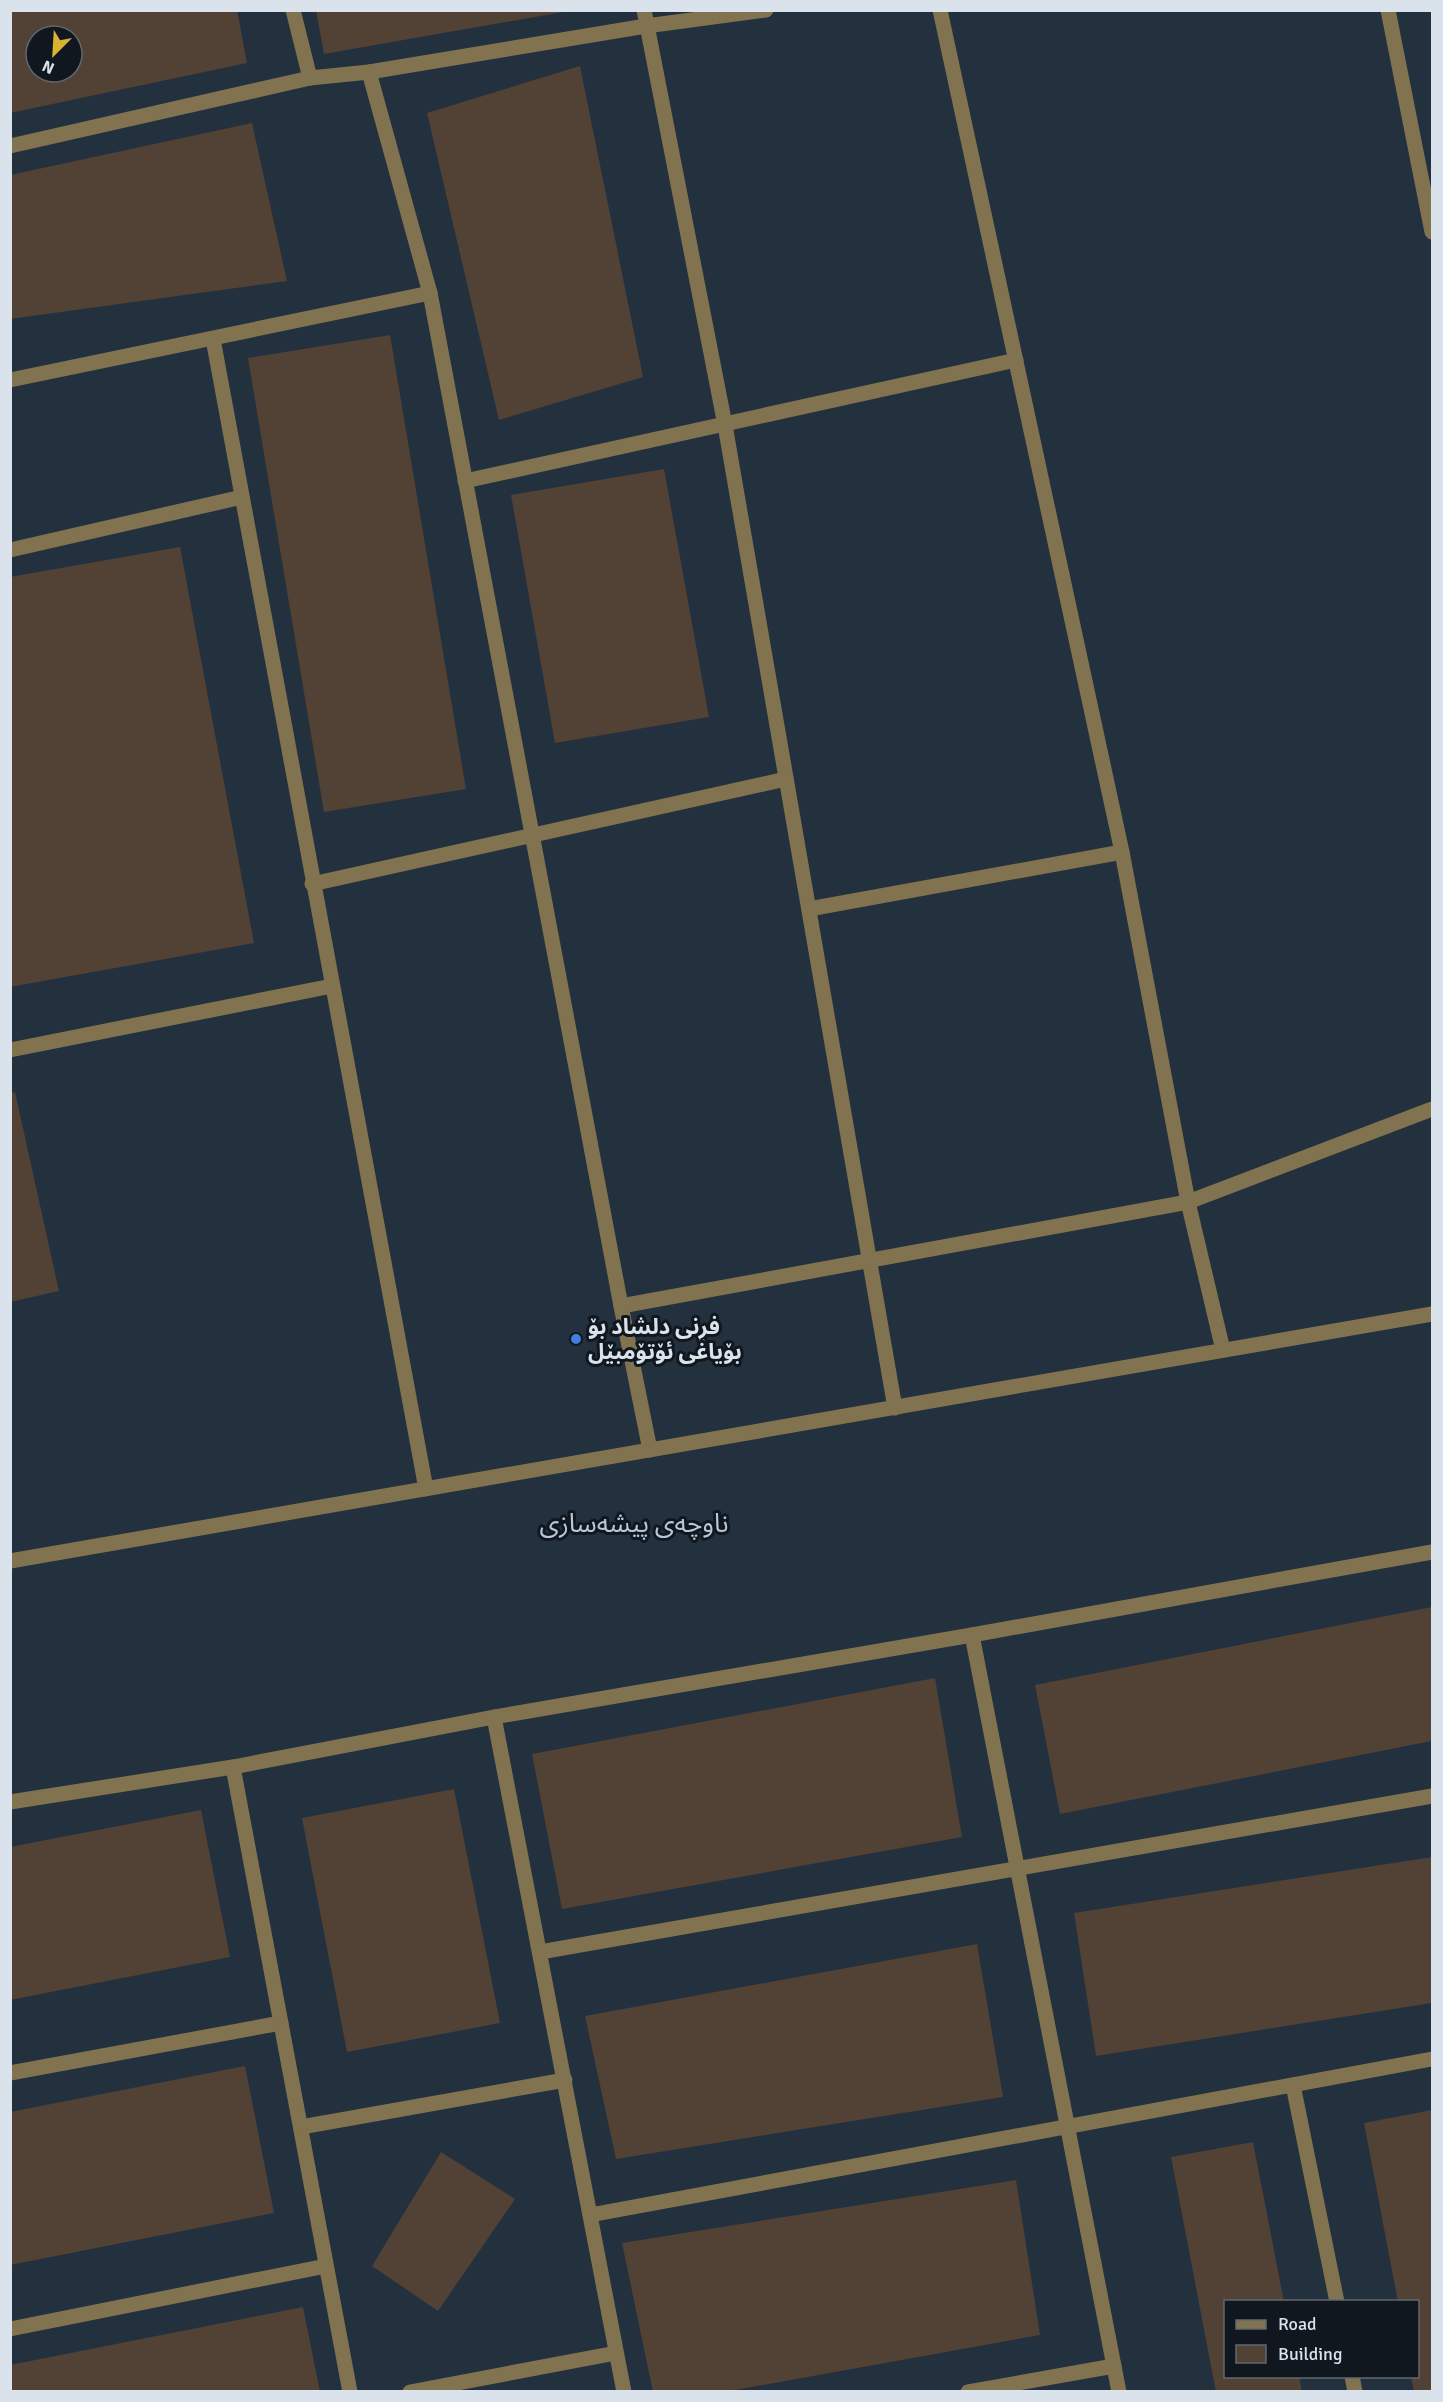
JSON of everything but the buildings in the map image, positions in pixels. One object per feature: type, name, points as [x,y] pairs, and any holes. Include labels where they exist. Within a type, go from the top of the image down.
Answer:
[{"type":"street","points":[[293,10],[310,78]]},
{"type":"street","points":[[644,10],[725,425],[895,1408]]},
{"type":"street","points":[[10,146],[310,78],[369,72],[646,26],[766,10]]},
{"type":"street","points":[[940,10],[1122,852],[1188,1202],[1223,1350]]},
{"type":"street","points":[[1388,10],[1432,232]]},
{"type":"street","points":[[369,72],[430,293],[650,1450]]},
{"type":"street","points":[[10,380],[430,293]]},
{"type":"street","points":[[213,339],[312,884],[426,1489]]},
{"type":"street","points":[[465,481],[1016,360]]},
{"type":"street","points":[[10,550],[242,497]]},
{"type":"street","points":[[312,884],[786,779]]},
{"type":"street","points":[[809,909],[1122,852]]},
{"type":"street","points":[[10,1050],[332,986]]},
{"type":"street","points":[[621,1306],[1188,1202],[1432,1109]]},
{"type":"street","points":[[10,1562],[1432,1314]]},
{"type":"street","points":[[10,1802],[234,1767],[494,1717],[972,1635],[1432,1552]]},
{"type":"street","points":[[972,1635],[1119,2391]]},
{"type":"street","points":[[494,1717],[624,2391]]},
{"type":"street","points":[[234,1767],[350,2391]]},
{"type":"street","points":[[540,1952],[1432,1796]]},
{"type":"street","points":[[10,2073],[281,2023]]},
{"type":"street","points":[[590,2216],[1432,2059]]},
{"type":"street","points":[[301,2127],[565,2080]]},
{"type":"street","points":[[1293,2085],[1337,2300]]},
{"type":"street","points":[[10,2329],[326,2266]]},
{"type":"street","points":[[410,2391],[616,2353]]},
{"type":"street","points":[[968,2391],[1114,2366]]},
{"type":"place","name":"فڕنی دلشاد بۆ بۆیاغی ئۆتۆمبێل","points":[[576,1339]]},
{"type":"district","name":"ناوچەی پیشەسازی","points":[[634,1524]]}]
